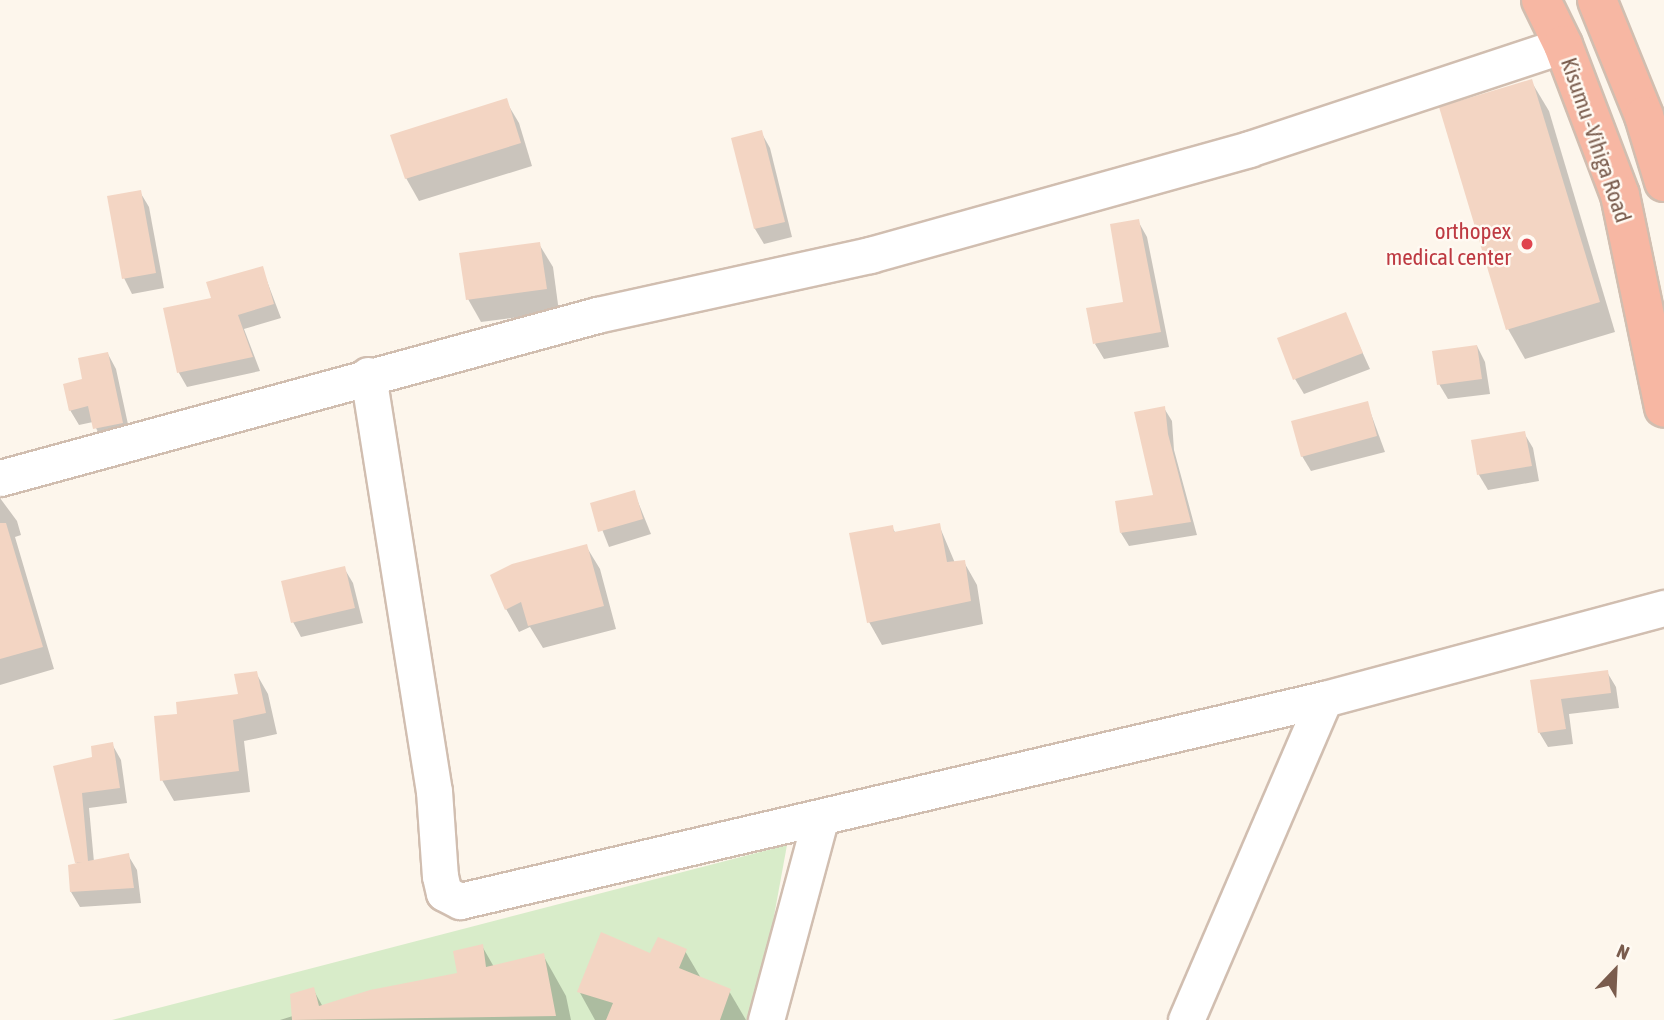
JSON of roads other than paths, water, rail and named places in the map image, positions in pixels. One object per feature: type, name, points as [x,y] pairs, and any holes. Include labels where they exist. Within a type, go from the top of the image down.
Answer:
[{"type":"highway","name":"Kisumu -Vihiga Road","points":[[1541,0],[1563,45],[1620,195],[1664,408]]},
{"type":"highway","points":[[1597,0],[1644,116],[1664,182]]},
{"type":"street","points":[[0,478],[368,375],[597,315],[896,248],[1249,149],[1563,45]]},
{"type":"street","points":[[368,375],[434,790],[440,876],[449,898],[460,901],[820,820],[1324,699],[1664,608]]},
{"type":"street","points":[[1186,1020],[1324,699]]},
{"type":"street","points":[[766,1020],[820,820]]},
{"type":"place","name":"orthopex medical center","points":[[1527,244]]}]
